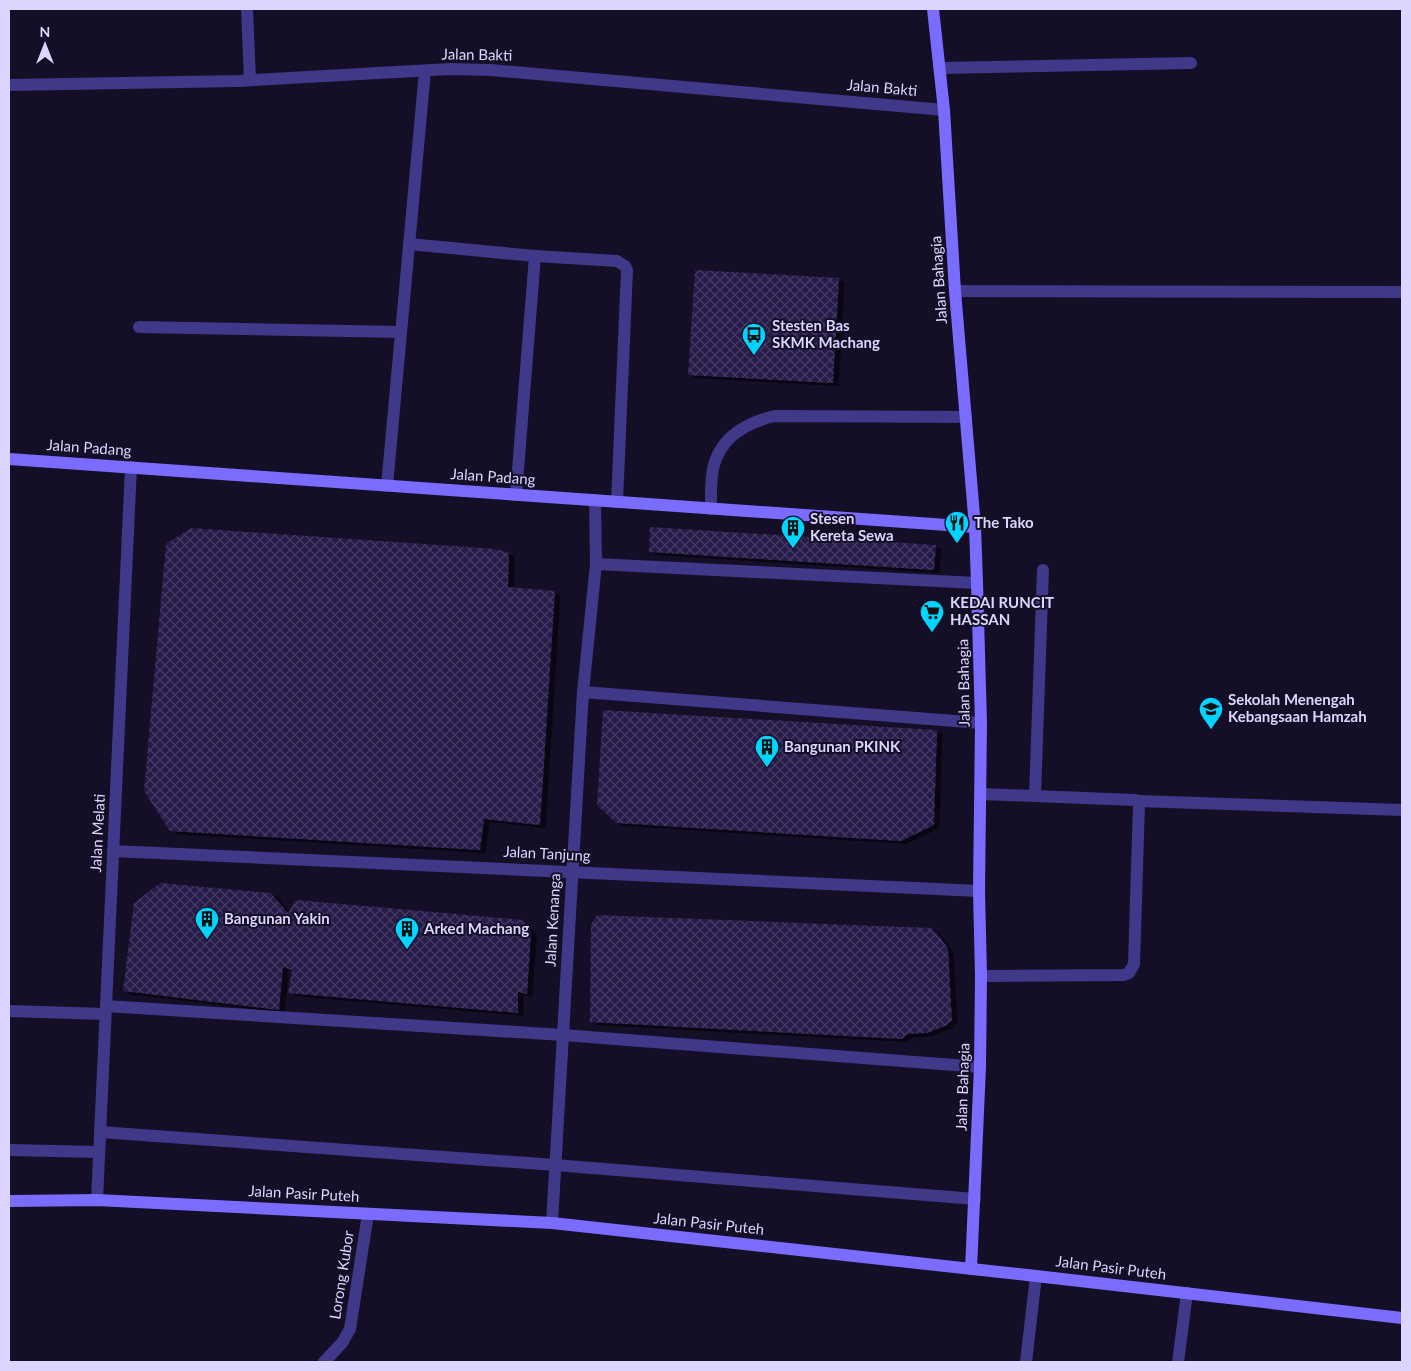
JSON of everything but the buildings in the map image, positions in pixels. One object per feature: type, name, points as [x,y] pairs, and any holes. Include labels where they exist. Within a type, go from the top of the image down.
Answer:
[{"type":"main road","name":"Jalan Bahagia","points":[[933,9],[944,110],[955,291],[975,527],[977,583],[981,723],[979,891],[981,976],[980,1066],[975,1199],[970,1269]]},
{"type":"main road","name":"Jalan Padang","points":[[9,459],[975,527]]},
{"type":"main road","name":"Jalan Pasir Puteh","points":[[9,1201],[97,1200],[552,1223],[1402,1318]]},
{"type":"street","points":[[247,9],[250,80]]},
{"type":"street","points":[[939,68],[1191,63]]},
{"type":"street","points":[[387,486],[424,70]]},
{"type":"street","name":"Jalan Bakti","points":[[9,85],[250,80],[424,70],[491,70],[944,110]]},
{"type":"street","points":[[409,244],[617,262],[625,266],[627,270],[617,502]]},
{"type":"street","points":[[516,495],[536,256]]},
{"type":"street","points":[[955,291],[1402,292]]},
{"type":"street","points":[[139,326],[401,332]]},
{"type":"street","points":[[711,509],[713,467],[718,455],[727,441],[736,432],[746,425],[759,420],[775,416],[966,417]]},
{"type":"street","name":"Jalan Melati","points":[[97,1200],[131,468]]},
{"type":"street","name":"Jalan Kenanga","points":[[552,1223],[583,692],[596,564],[595,500]]},
{"type":"street","points":[[596,564],[977,583]]},
{"type":"street","points":[[1035,796],[1044,570]]},
{"type":"street","points":[[583,692],[981,723]]},
{"type":"street","points":[[981,794],[1402,810]]},
{"type":"street","points":[[981,976],[1124,975],[1129,973],[1134,964],[1138,801]]},
{"type":"street","name":"Jalan Tanjung","points":[[113,851],[979,891]]},
{"type":"street","points":[[9,1011],[106,1010],[563,1035],[980,1066]]},
{"type":"street","points":[[100,1132],[555,1165],[975,1199]]},
{"type":"street","points":[[9,1150],[99,1152]]},
{"type":"street","name":"Lorong Kubor","points":[[324,1362],[342,1344],[350,1329],[368,1214]]},
{"type":"street","points":[[1026,1362],[1036,1276]]},
{"type":"street","points":[[1178,1362],[1187,1293]]},
{"type":"place","name":"Stesten Bas SKMK Machang","points":[[754,356]]},
{"type":"place","name":"The Tako","points":[[957,544]]},
{"type":"place","name":"Stesen Kereta Sewa","points":[[793,549]]},
{"type":"place","name":"KEDAI RUNCIT HASSAN","points":[[932,633]]},
{"type":"place","name":"Sekolah Menengah Kebangsaan Hamzah","points":[[1211,730]]},
{"type":"place","name":"Bangunan PKINK","points":[[767,768]]},
{"type":"place","name":"Bangunan Yakin","points":[[207,940]]},
{"type":"place","name":"Arked Machang","points":[[407,950]]}]
